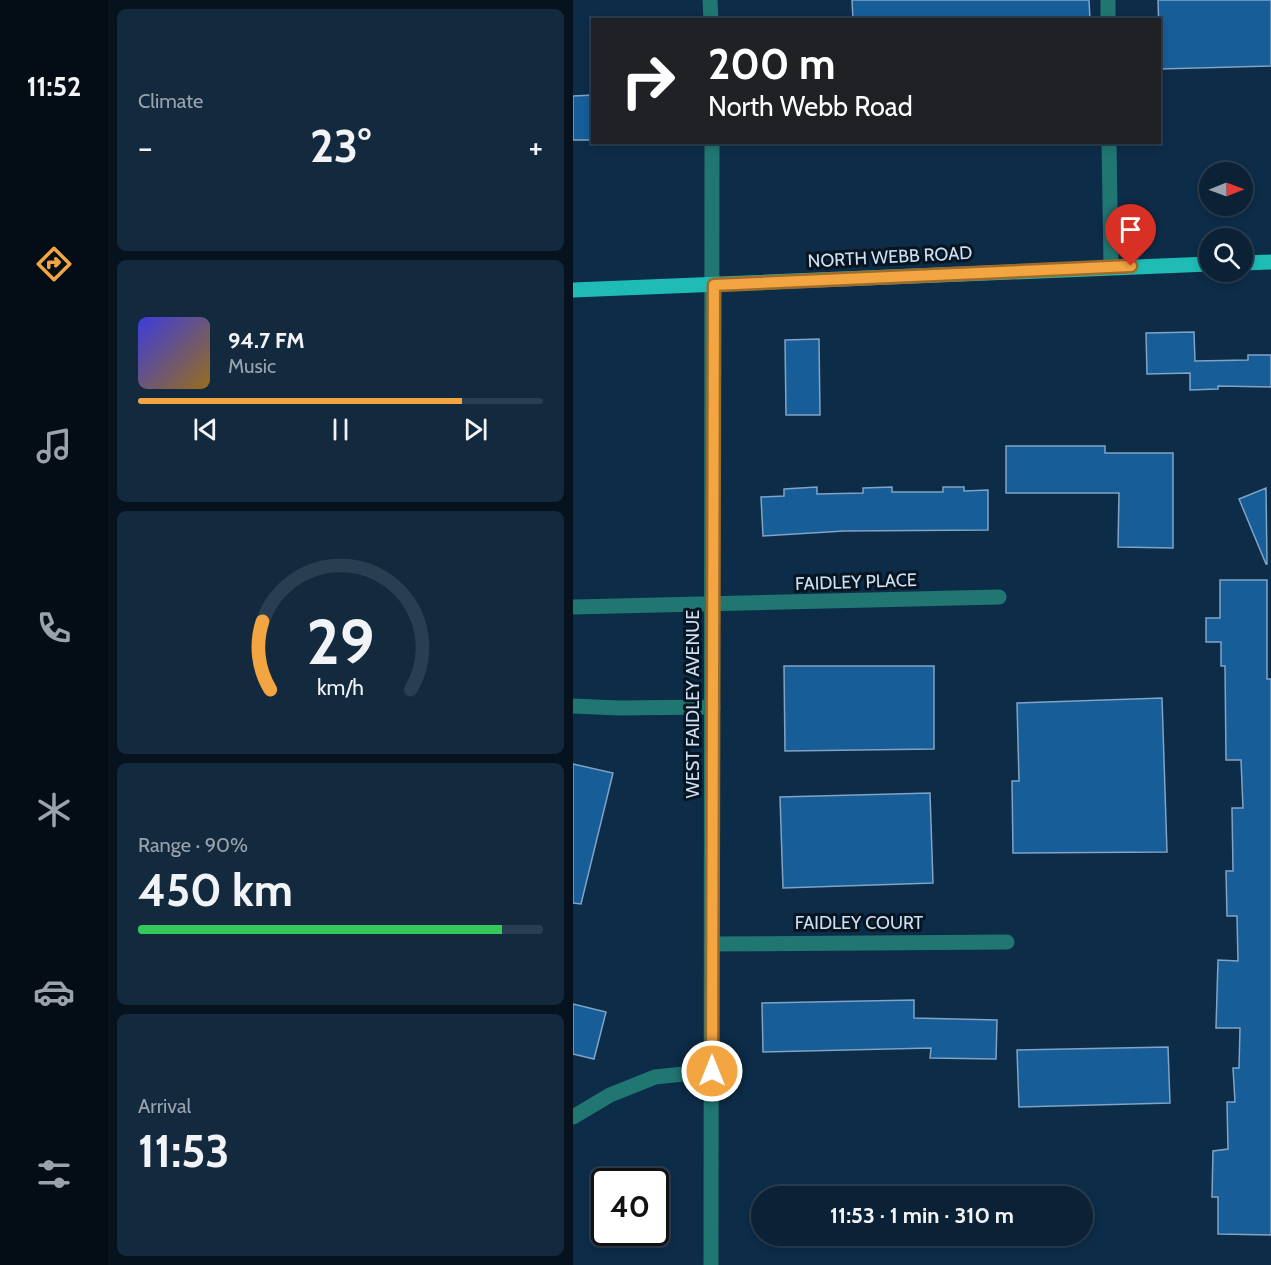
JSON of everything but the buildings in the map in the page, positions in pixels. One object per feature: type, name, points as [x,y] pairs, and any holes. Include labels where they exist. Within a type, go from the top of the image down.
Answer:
[{"type":"main road","points":[[1253,263],[1271,262]]},
{"type":"main road","name":"NORTH WEBB ROAD","points":[[573,290],[1111,266],[1199,264]]},
{"type":"street","points":[[710,0],[711,18]]},
{"type":"street","points":[[1108,0],[1108,18]]},
{"type":"street","name":"WEST FAIDLEY AVENUE","points":[[711,1265],[714,285],[712,144]]},
{"type":"street","points":[[1109,144],[1111,266]]},
{"type":"street","name":"FAIDLEY PLACE","points":[[573,607],[999,597]]},
{"type":"street","points":[[573,706],[713,707]]},
{"type":"street","name":"FAIDLEY COURT","points":[[712,944],[1007,942]]},
{"type":"street","points":[[573,1117],[610,1095],[655,1077],[712,1071]]},
{"type":"route","points":[[712,1071],[714,285],[1131,266]]}]
